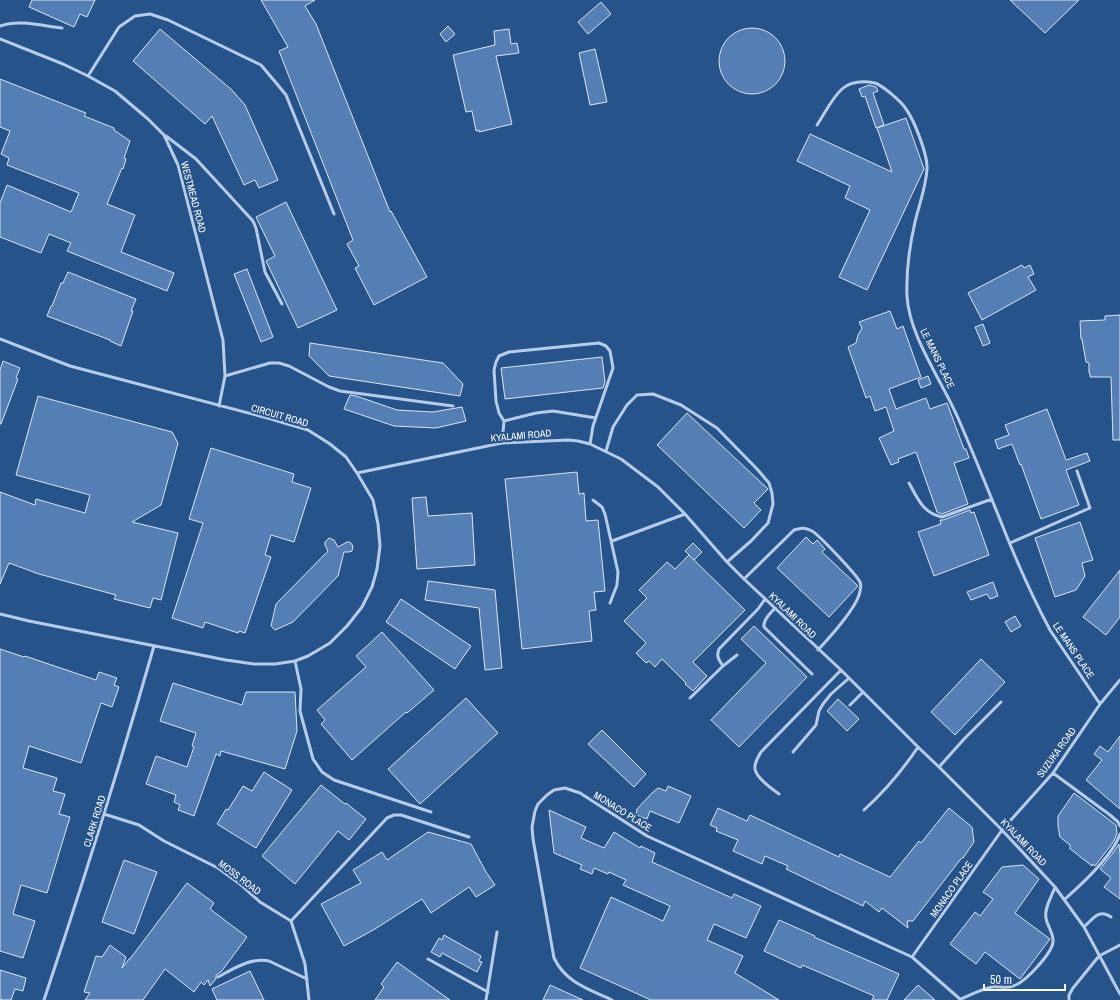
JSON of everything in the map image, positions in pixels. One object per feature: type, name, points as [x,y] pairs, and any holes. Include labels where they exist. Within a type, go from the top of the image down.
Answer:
[{"type":"lane","points":[[88,76],[119,27],[135,16],[150,14],[168,20],[261,65],[286,95],[334,214]]},
{"type":"lane","points":[[0,26],[16,23],[62,28]]},
{"type":"lane","name":"WESTMEAD ROAD","points":[[0,39],[63,64],[115,91],[148,119],[164,135],[178,165],[223,340],[225,376],[219,406]]},
{"type":"lane","name":"LE MANS PLACE","points":[[817,125],[843,88],[858,82],[876,84],[900,100],[907,110],[924,151],[927,168],[925,185],[908,254],[908,306],[914,328],[957,416],[1034,598],[1050,630],[1100,704]]},
{"type":"lane","points":[[164,135],[196,159],[253,221],[256,228],[265,272],[282,304]]},
{"type":"lane","name":"CIRCUIT ROAD","points":[[0,339],[70,366],[308,430],[330,444],[346,457],[358,473],[373,500],[378,524],[380,546],[377,569],[372,587],[362,607],[347,626],[330,643],[308,656],[295,661],[275,664],[254,664],[226,660],[0,614]]},
{"type":"lane","points":[[502,443],[504,421],[499,413],[496,401],[494,370],[499,356],[509,352],[599,343],[606,346],[610,351],[613,368],[593,426],[590,444]]},
{"type":"lane","points":[[225,376],[270,363],[279,363],[289,366],[328,387],[340,391],[453,406]]},
{"type":"lane","points":[[606,451],[613,428],[627,405],[637,396],[653,394],[681,405],[717,428],[769,483],[773,504],[768,523],[751,541],[727,562]]},
{"type":"lane","points":[[504,421],[536,413],[553,411],[596,418]]},
{"type":"lane","name":"KYALAMI ROAD","points":[[358,473],[502,443],[568,440],[578,441],[590,444],[621,459],[658,487],[685,514],[727,562],[818,650],[841,670],[848,679],[863,692],[1002,830],[1055,886],[1084,927],[1120,994]]},
{"type":"lane","points":[[1010,543],[1090,508],[1077,471]]},
{"type":"lane","points":[[909,484],[923,507],[935,515],[942,517],[992,499]]},
{"type":"lane","points":[[593,500],[602,507],[605,514],[618,572],[616,585],[610,602]]},
{"type":"lane","points":[[612,541],[685,514]]},
{"type":"lane","points":[[744,579],[794,530],[805,528],[812,531],[824,541],[856,576],[861,586],[857,600],[838,628],[818,650]]},
{"type":"lane","points":[[723,666],[717,657],[719,649],[758,609],[765,599]]},
{"type":"lane","points":[[775,608],[764,622],[764,628],[812,674]]},
{"type":"lane","name":"CLARK ROAD","points":[[44,1000],[104,814],[154,646]]},
{"type":"lane","points":[[690,698],[737,654]]},
{"type":"lane","points":[[295,661],[301,689],[300,711],[313,759],[322,772],[334,780],[431,812]]},
{"type":"lane","points":[[779,794],[763,781],[755,770],[757,758],[761,752],[841,670]]},
{"type":"lane","points":[[793,752],[816,724],[818,711],[823,704],[848,679]]},
{"type":"lane","name":"SUZUKA ROAD","points":[[1002,830],[1053,772],[1100,704],[1120,680]]},
{"type":"lane","points":[[850,705],[863,692]]},
{"type":"lane","points":[[939,767],[965,738],[1001,702]]},
{"type":"lane","points":[[864,810],[893,781],[918,747]]},
{"type":"lane","points":[[1053,772],[1110,815],[1118,822],[1120,826]]},
{"type":"lane","name":"MONACO PLACE","points":[[612,1000],[576,983],[565,975],[554,958],[532,826],[538,804],[554,790],[565,788],[580,794],[647,836],[912,957],[961,1000]]},
{"type":"lane","name":"MOSS ROAD","points":[[104,814],[140,825],[164,841],[218,868],[240,884],[260,902],[291,921]]},
{"type":"lane","points":[[309,1000],[305,964],[291,921],[387,818],[394,815],[401,815],[469,837]]},
{"type":"lane","name":"MONACO PLACE","points":[[912,957],[1002,830]]},
{"type":"lane","points":[[1065,899],[1082,884],[1105,859],[1115,845],[1120,834]]},
{"type":"lane","points":[[961,1000],[990,987],[1008,987],[1020,983],[1026,979],[1047,954],[1053,944],[1053,940],[1045,913],[1055,886]]},
{"type":"lane","points":[[1084,927],[1100,913],[1111,917]]},
{"type":"lane","points":[[486,1000],[497,932]]},
{"type":"lane","points":[[1069,1000],[1073,988],[1099,956],[1120,945]]},
{"type":"lane","points":[[428,959],[488,992]]},
{"type":"lane","points":[[218,977],[248,963],[263,960],[269,961],[307,980]]},
{"type":"building","points":[[32,0],[95,0],[87,17],[80,14],[74,27],[29,7]]},
{"type":"building","points":[[261,0],[315,0],[305,6],[316,24],[390,212],[391,211],[427,277],[374,305],[355,268],[359,266],[347,244],[353,240],[279,51],[288,47]]},
{"type":"building","points":[[1010,0],[1079,0],[1045,33]]},
{"type":"building","points":[[601,2],[611,14],[588,34],[578,22]]},
{"type":"building","points":[[448,26],[455,34],[446,42],[440,34]]},
{"type":"building","points":[[752,28],[764,31],[775,38],[782,49],[785,61],[782,73],[775,84],[764,91],[752,94],[740,91],[729,84],[722,73],[719,61],[722,49],[729,38],[740,31]]},
{"type":"building","points":[[160,29],[232,90],[245,105],[278,180],[259,188],[255,180],[244,185],[212,116],[205,124],[133,61]]},
{"type":"building","points":[[509,29],[511,44],[517,43],[519,53],[496,56],[512,124],[479,132],[479,130],[476,131],[472,111],[466,112],[453,55],[495,45],[494,31]]},
{"type":"building","points":[[595,49],[607,102],[590,105],[579,53]]},
{"type":"building","points":[[0,79],[86,113],[84,116],[114,128],[114,130],[130,141],[124,158],[126,159],[123,169],[122,168],[107,204],[135,215],[121,252],[174,273],[167,291],[67,251],[71,243],[49,234],[41,253],[0,237],[0,203],[7,185],[71,212],[79,193],[7,165],[9,158],[1,154],[10,131],[0,127]]},
{"type":"building","points":[[869,85],[876,87],[878,91],[873,93],[884,125],[876,128],[865,96],[862,97],[859,89]]},
{"type":"building","points":[[906,118],[924,169],[867,290],[839,277],[870,210],[845,198],[850,186],[797,161],[810,134],[892,172],[877,128]]},
{"type":"building","points":[[286,202],[337,310],[298,328],[266,261],[275,256],[256,217]]},
{"type":"building","points":[[1022,265],[1024,268],[1030,265],[1034,274],[1028,277],[1036,290],[982,320],[968,293]]},
{"type":"building","points":[[247,269],[273,337],[261,342],[234,274]]},
{"type":"building","points":[[68,272],[136,299],[121,346],[110,340],[47,316],[61,283],[63,283]]},
{"type":"building","points":[[890,311],[897,329],[903,326],[921,377],[889,389],[896,409],[926,398],[930,409],[947,403],[964,449],[966,449],[969,458],[954,463],[968,504],[942,514],[937,512],[916,452],[898,459],[899,462],[891,465],[879,438],[894,431],[886,407],[875,411],[870,396],[866,398],[848,347],[856,343],[862,328],[859,322]]},
{"type":"building","points":[[1120,315],[1120,440],[1113,440],[1111,377],[1090,377],[1089,363],[1086,362],[1081,339],[1080,321],[1105,320],[1105,316]]},
{"type":"building","points":[[983,324],[990,343],[983,346],[975,327]]},
{"type":"building","points":[[310,343],[443,363],[463,384],[460,396],[329,376],[309,356]]},
{"type":"building","points":[[602,357],[605,382],[603,388],[505,399],[501,368]]},
{"type":"building","points":[[3,361],[20,368],[16,378],[18,379],[0,424],[0,370]]},
{"type":"building","points":[[928,376],[931,384],[921,388],[918,380]]},
{"type":"building","points":[[350,395],[397,410],[433,412],[462,407],[466,421],[436,428],[394,426],[344,409]]},
{"type":"building","points":[[38,396],[172,432],[178,443],[161,505],[132,522],[178,533],[161,600],[153,598],[150,608],[114,599],[116,595],[39,574],[9,563],[0,584],[0,492],[35,505],[36,499],[85,513],[90,495],[16,475]]},
{"type":"building","points":[[1047,409],[1066,460],[1087,453],[1090,461],[1066,470],[1079,505],[1041,519],[1012,444],[998,449],[995,440],[1009,435],[1005,425]]},
{"type":"building","points":[[687,413],[768,489],[754,503],[761,510],[744,528],[657,445]]},
{"type":"building","points":[[211,448],[294,474],[292,482],[311,488],[294,542],[271,535],[265,555],[271,557],[245,633],[239,631],[238,633],[205,622],[203,628],[172,618],[203,523],[189,519]]},
{"type":"building","points":[[577,472],[579,494],[584,493],[586,521],[598,520],[605,591],[594,592],[596,610],[589,611],[592,641],[522,649],[505,479]]},
{"type":"building","points":[[426,497],[428,516],[472,513],[475,565],[417,569],[412,498]]},
{"type":"building","points":[[970,510],[971,513],[974,512],[989,555],[934,576],[918,532],[941,524],[940,520]]},
{"type":"building","points":[[1080,522],[1093,560],[1082,563],[1085,576],[1076,590],[1055,597],[1035,538]]},
{"type":"building","points":[[806,537],[813,544],[817,540],[825,549],[822,552],[858,586],[829,617],[777,568]]},
{"type":"building","points":[[329,538],[334,540],[338,547],[347,542],[350,542],[353,546],[352,551],[344,552],[338,576],[293,622],[275,630],[271,626],[276,604],[328,551],[325,542]]},
{"type":"building","points":[[693,543],[702,552],[694,560],[685,551]]},
{"type":"building","points":[[689,555],[745,610],[693,662],[707,676],[693,691],[662,659],[655,667],[649,661],[646,663],[636,653],[646,643],[624,621],[647,598],[639,590],[667,562],[675,569]]},
{"type":"building","points":[[1120,570],[1120,617],[1106,635],[1083,617]]},
{"type":"building","points":[[428,581],[495,590],[502,668],[485,670],[479,608],[425,600]]},
{"type":"building","points":[[993,582],[998,596],[990,599],[987,594],[971,600],[967,592]]},
{"type":"building","points":[[401,599],[471,646],[455,669],[386,622]]},
{"type":"building","points":[[1015,616],[1021,626],[1011,632],[1005,622]]},
{"type":"building","points":[[754,626],[807,677],[739,747],[711,720],[766,663],[741,639]]},
{"type":"building","points":[[382,632],[434,690],[407,713],[406,712],[352,760],[321,724],[325,720],[317,710],[366,667],[356,656]]},
{"type":"building","points":[[0,649],[96,680],[99,672],[117,678],[114,685],[119,687],[112,707],[101,703],[81,763],[29,746],[23,768],[57,778],[53,791],[65,794],[59,814],[70,817],[47,893],[21,885],[13,914],[35,921],[23,958],[0,951]]},
{"type":"building","points":[[981,659],[1005,682],[955,735],[931,712]]},
{"type":"building","points":[[173,683],[242,705],[246,692],[295,692],[297,731],[285,769],[221,751],[220,756],[216,754],[194,816],[178,810],[180,805],[174,802],[176,795],[146,784],[156,756],[187,767],[194,747],[192,746],[196,733],[160,721]]},
{"type":"building","points":[[466,698],[498,733],[420,804],[388,769]]},
{"type":"building","points":[[838,699],[859,719],[847,731],[827,711]]},
{"type":"building","points":[[602,730],[646,774],[634,787],[588,744]]},
{"type":"building","points":[[1120,736],[1120,809],[1086,780],[1102,760],[1094,754],[1100,746],[1108,752]]},
{"type":"building","points":[[264,772],[292,790],[256,848],[217,824],[243,786],[252,791]]},
{"type":"building","points":[[321,785],[366,819],[349,840],[338,831],[295,884],[262,856]]},
{"type":"building","points":[[668,786],[691,796],[679,823],[650,811],[647,819],[636,815],[637,809],[652,793],[658,788],[666,791]]},
{"type":"building","points":[[1074,793],[1116,825],[1117,833],[1114,841],[1095,866],[1093,864],[1092,866],[1069,848],[1071,846],[1060,837],[1058,816]]},
{"type":"building","points":[[718,808],[747,821],[750,815],[839,857],[840,854],[890,877],[919,841],[921,843],[949,808],[972,827],[974,842],[913,921],[907,921],[908,928],[882,908],[879,912],[865,901],[863,906],[786,869],[788,866],[765,856],[762,864],[733,851],[738,840],[716,831],[717,828],[710,825]]},
{"type":"building","points":[[549,810],[586,827],[581,838],[604,848],[614,832],[640,848],[641,846],[655,853],[652,862],[732,898],[734,894],[761,906],[746,938],[714,924],[707,940],[743,956],[735,973],[779,1000],[651,1000],[580,968],[611,897],[663,921],[670,906],[623,885],[626,880],[609,872],[608,874],[594,868],[592,874],[580,869],[582,865],[554,853]]},
{"type":"building","points":[[428,832],[471,844],[495,885],[476,897],[469,887],[431,913],[422,899],[375,929],[344,946],[321,904],[361,883],[353,870],[382,852],[387,860]]},
{"type":"building","points":[[1119,844],[1120,899],[1104,887],[1111,878],[1100,869]]},
{"type":"building","points":[[124,860],[157,872],[134,934],[102,922]]},
{"type":"building","points":[[1023,865],[1039,879],[1015,913],[1050,939],[1020,979],[985,952],[976,964],[950,944],[975,912],[980,916],[993,899],[983,892],[1002,867]]},
{"type":"building","points":[[187,883],[214,903],[210,909],[247,937],[221,972],[216,975],[216,979],[210,986],[208,980],[204,985],[201,982],[194,992],[165,969],[143,1000],[85,1000],[90,993],[84,992],[96,956],[102,957],[110,945],[126,957],[122,968]]},
{"type":"building","points":[[779,920],[899,974],[887,1000],[872,1000],[874,996],[802,965],[801,968],[764,951]]},
{"type":"building","points":[[444,935],[481,956],[479,961],[482,962],[477,972],[442,953],[440,957],[431,952],[439,938],[442,940]]},
{"type":"building","points":[[397,962],[450,1000],[375,1000],[384,987],[381,984]]},
{"type":"building","points":[[0,970],[26,978],[23,991],[15,989],[11,1000],[0,999]]},
{"type":"building","points":[[250,971],[264,1000],[217,1000],[212,989]]},
{"type":"building","points":[[550,985],[583,1000],[543,1000]]},
{"type":"building","points":[[918,985],[935,1000],[904,1000]]}]
